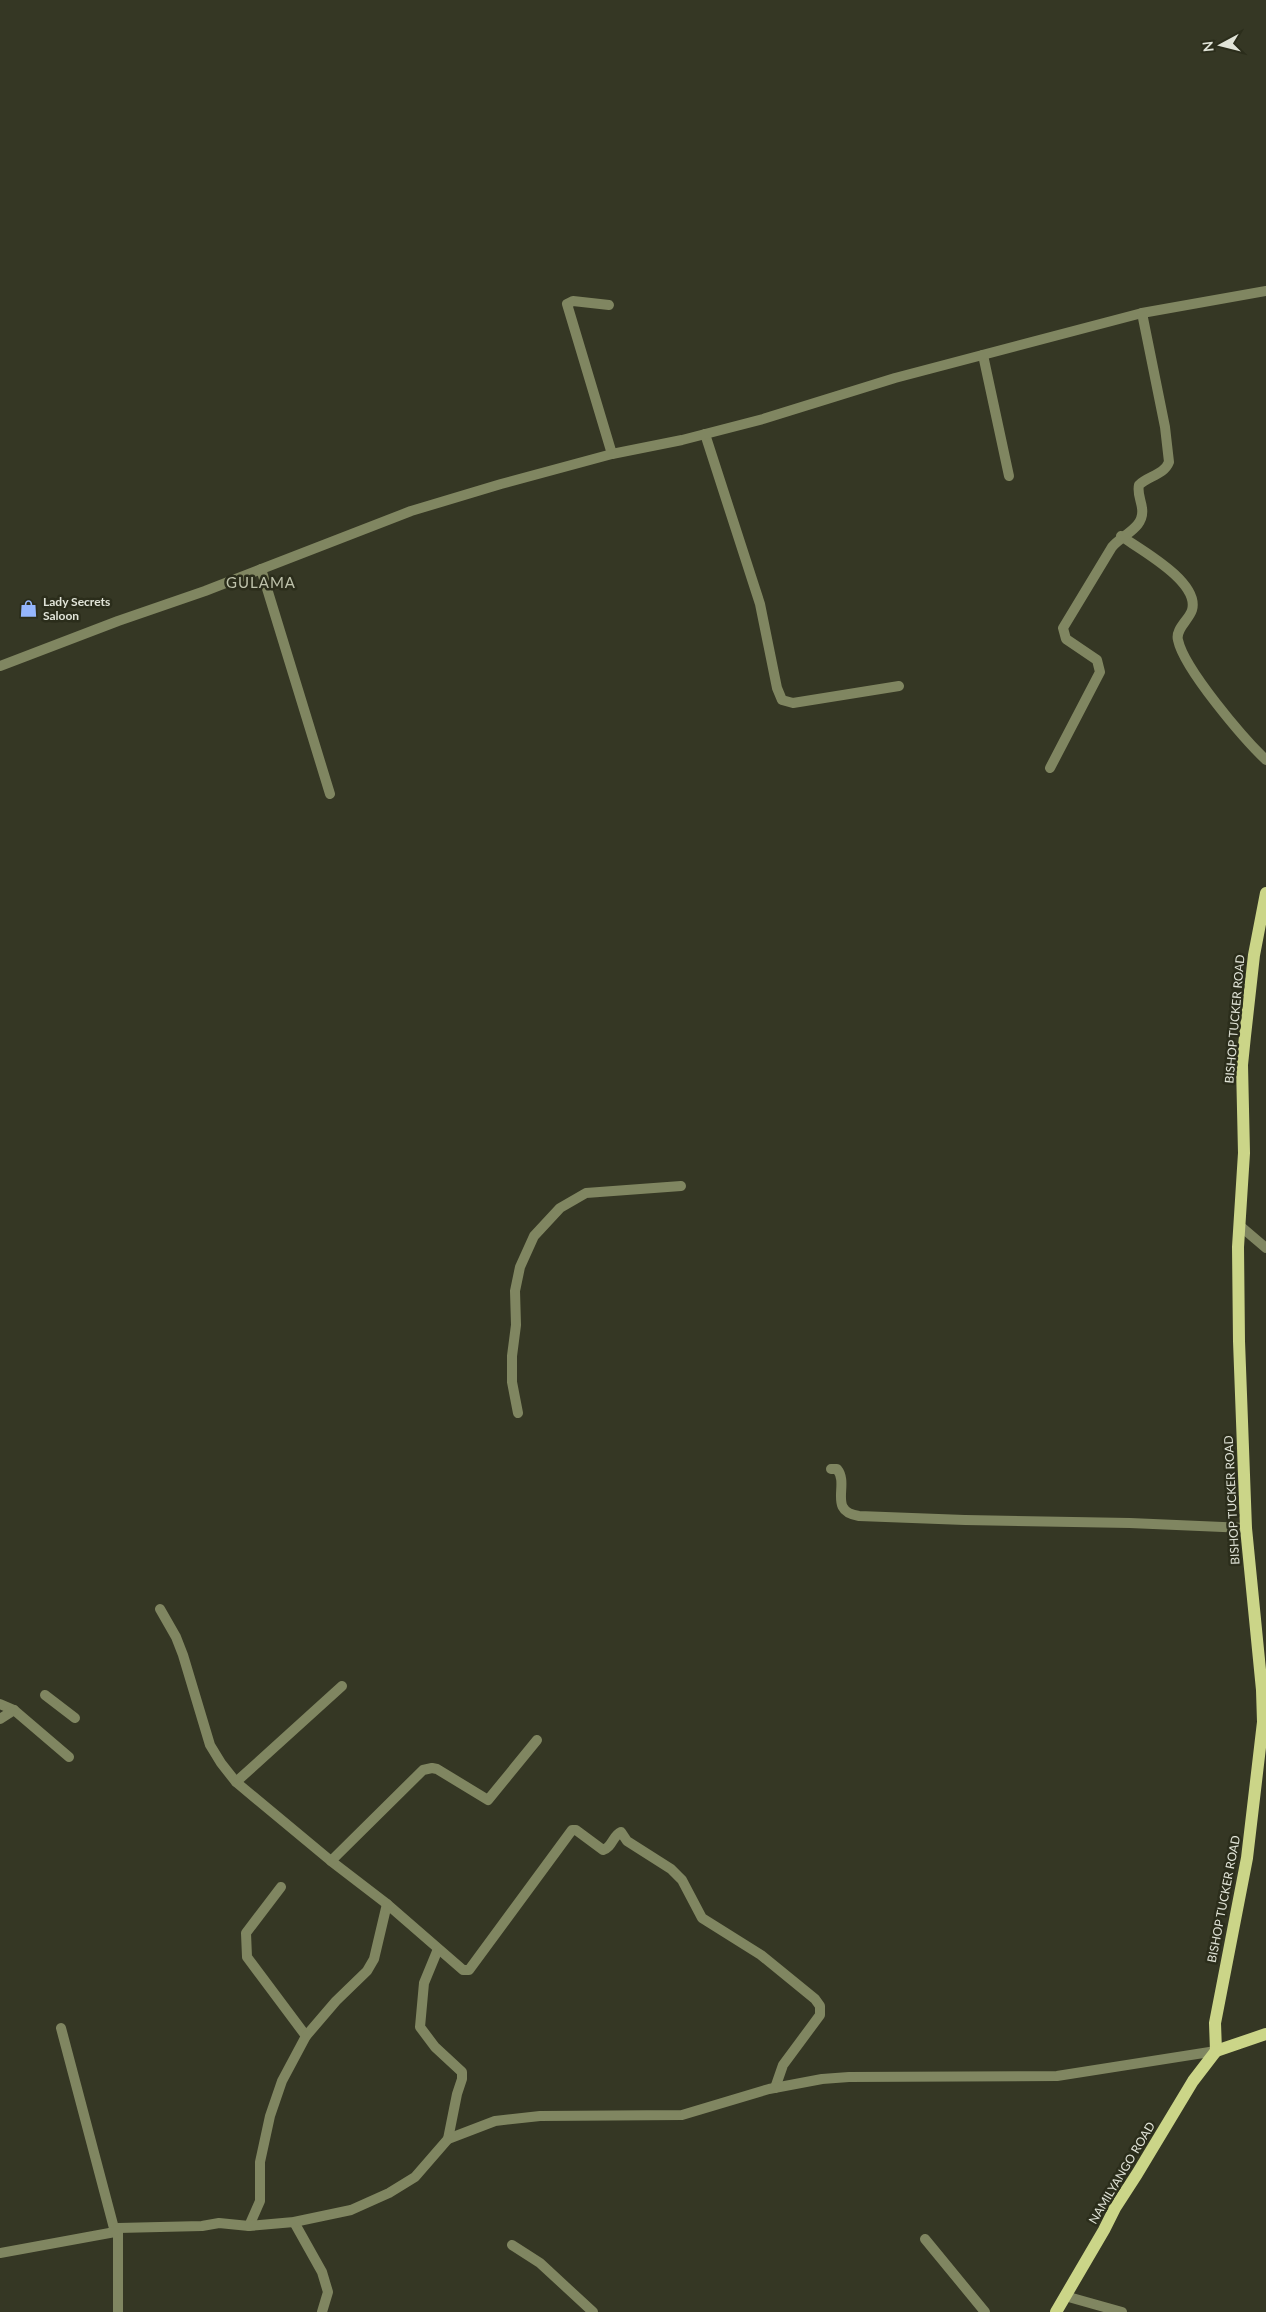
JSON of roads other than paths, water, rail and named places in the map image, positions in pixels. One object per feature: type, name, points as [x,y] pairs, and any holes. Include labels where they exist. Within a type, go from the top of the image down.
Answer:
[{"type":"main road","name":"BISHOP TUCKER ROAD","points":[[1216,2051],[1215,2023],[1247,1858],[1263,1758],[1262,1690],[1246,1528],[1239,1341],[1239,1225],[1244,1153],[1242,1065],[1254,955],[1266,893]]},
{"type":"main road","points":[[1216,2051],[1266,2034]]},
{"type":"main road","name":"NAMILYANGO ROAD","points":[[1056,2312],[1115,2208],[1138,2174],[1193,2081],[1216,2051]]},
{"type":"street","points":[[0,666],[411,512],[612,454],[706,434],[763,419],[895,378],[1142,313],[1266,290]]},
{"type":"street","points":[[609,305],[574,301],[567,304],[612,454]]},
{"type":"street","points":[[1050,768],[1100,672],[1097,660],[1066,639],[1063,628],[1112,547],[1121,536],[1139,524],[1142,519],[1139,485],[1161,472],[1167,467],[1169,462],[1165,427],[1142,313]]},
{"type":"street","points":[[984,356],[1009,476]]},
{"type":"street","points":[[706,434],[760,604],[777,688],[782,700],[793,703],[899,686]]},
{"type":"street","points":[[1121,536],[1180,578],[1190,591],[1193,602],[1192,611],[1179,632],[1179,643],[1197,676],[1226,716],[1241,735],[1266,760]]},
{"type":"street","points":[[261,569],[330,794]]},
{"type":"street","points":[[518,1413],[512,1382],[512,1356],[516,1326],[515,1291],[520,1267],[534,1236],[560,1208],[586,1193],[681,1186]]},
{"type":"street","points":[[1239,1225],[1266,1248]]},
{"type":"street","points":[[831,1469],[837,1469],[840,1474],[844,1510],[847,1514],[859,1516],[965,1520],[1130,1522],[1246,1528]]},
{"type":"street","points":[[160,1609],[176,1637],[210,1745],[220,1763],[236,1782],[331,1861],[387,1904],[463,1970],[469,1970],[570,1832],[576,1830],[605,1850],[617,1834],[621,1832],[627,1841],[682,1880],[702,1918],[761,1955],[815,1999],[820,2006],[820,2015],[783,2065],[775,2088]]},
{"type":"street","points":[[236,1782],[342,1686]]},
{"type":"street","points":[[45,1695],[76,1718]]},
{"type":"street","points":[[0,1704],[14,1710],[69,1757]]},
{"type":"street","points":[[0,1719],[14,1710]]},
{"type":"street","points":[[331,1861],[423,1770],[432,1768],[437,1770],[488,1800],[537,1740]]},
{"type":"street","points":[[281,1887],[246,1933],[247,1957],[306,2036]]},
{"type":"street","points":[[249,2226],[260,2201],[260,2162],[270,2116],[282,2081],[306,2036],[336,2001],[368,1971],[374,1959],[387,1904]]},
{"type":"street","points":[[438,1949],[424,1983],[420,2026],[434,2047],[462,2072],[448,2139]]},
{"type":"street","points":[[61,2028],[117,2230],[118,2312]]},
{"type":"street","points":[[0,2252],[117,2230],[202,2226],[219,2223],[249,2226],[294,2222],[351,2210],[389,2193],[416,2176],[448,2139],[495,2121],[531,2117],[682,2115],[775,2088],[822,2079],[849,2077],[1057,2076],[1216,2051]]},
{"type":"street","points":[[294,2222],[322,2272],[328,2292],[322,2312]]},
{"type":"street","points":[[925,2239],[985,2312]]},
{"type":"street","points":[[512,2245],[540,2263],[593,2312]]},
{"type":"street","points":[[1065,2296],[1122,2312]]},
{"type":"place","name":"Lady Secrets Saloon","points":[[29,609]]},
{"type":"district","name":"GULAMA","points":[[261,583]]}]
